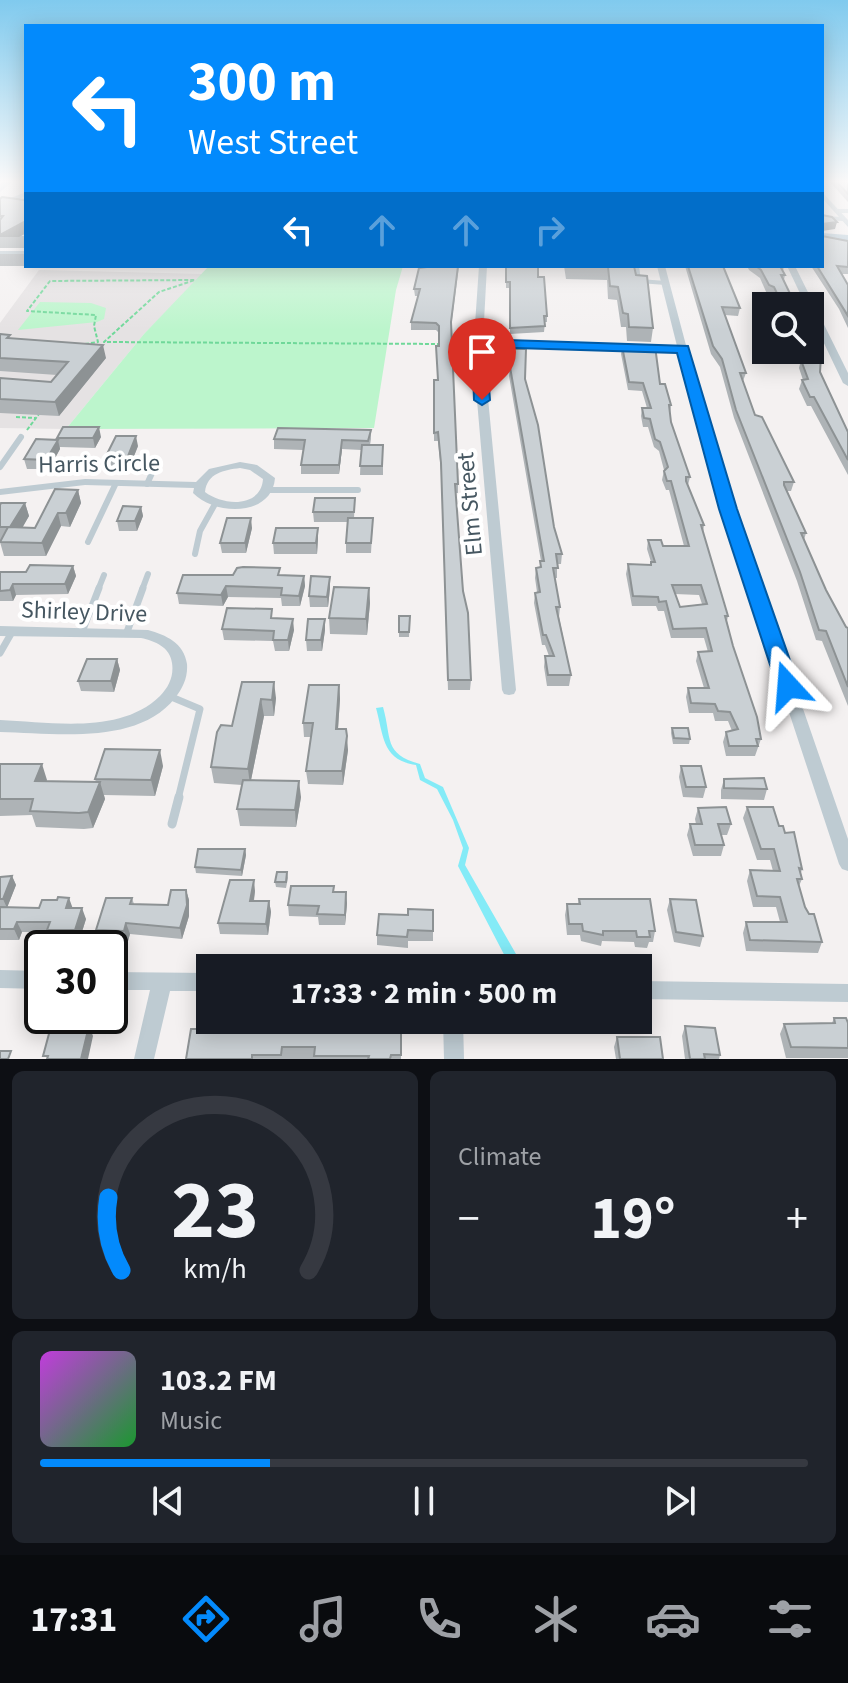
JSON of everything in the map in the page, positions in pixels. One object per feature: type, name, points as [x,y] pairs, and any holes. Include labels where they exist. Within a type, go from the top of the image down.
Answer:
[{"type":"main road","points":[[824,237],[848,239]]},
{"type":"street","name":"Elm Street","points":[[483,268],[479,344],[509,690]]},
{"type":"street","points":[[662,268],[728,509],[848,864]]},
{"type":"street","points":[[792,268],[848,383]]},
{"type":"street","points":[[479,344],[683,349]]},
{"type":"street","name":"Harris Circle","points":[[0,492],[53,484],[199,485],[214,471],[240,465],[263,471],[269,478],[268,490]]},
{"type":"street","points":[[199,485],[199,493],[215,504],[243,504],[256,500],[268,490]]},
{"type":"street","name":"Shirley Drive","points":[[6,631],[127,632],[158,637],[172,646],[179,658],[180,672],[169,696]]},
{"type":"street","points":[[0,726],[116,724],[150,712],[169,696]]},
{"type":"street","points":[[0,979],[24,980]]},
{"type":"street","points":[[128,981],[196,982]]},
{"type":"street","points":[[144,1059],[162,982]]},
{"type":"street","points":[[652,990],[848,993]]},
{"type":"street","points":[[453,1034],[454,1059]]},
{"type":"lane","points":[[0,253],[24,253]]},
{"type":"lane","points":[[637,268],[639,281],[666,283]]},
{"type":"lane","points":[[0,467],[21,437]]},
{"type":"lane","points":[[147,484],[153,471]]},
{"type":"lane","points":[[88,542],[116,483]]},
{"type":"lane","points":[[268,490],[358,490]]},
{"type":"lane","points":[[195,554],[200,531],[215,504]]},
{"type":"lane","points":[[127,632],[148,574]]},
{"type":"lane","points":[[82,632],[104,575]]},
{"type":"lane","points":[[0,653],[6,631]]},
{"type":"lane","points":[[169,696],[200,709],[172,824]]},
{"type":"path","points":[[97,349],[159,292],[195,280],[48,282],[27,311],[94,314],[98,342]]},
{"type":"path","points":[[85,344],[345,341],[479,344]]},
{"type":"path","points":[[21,437],[39,414]]},
{"type":"path","points":[[16,417],[36,418]]},
{"type":"shaded area","points":[[39,270],[204,274],[144,334],[66,429],[0,428],[0,323]]},
{"type":"green space","points":[[207,268],[402,268],[396,290],[374,428],[66,429],[144,334]]},
{"type":"green space","points":[[40,302],[91,303],[106,308],[104,319],[97,322],[18,330]]},
{"type":"water","points":[[383,707],[394,750],[420,764],[425,778],[443,787],[469,848],[465,865],[516,954],[504,954],[458,866],[463,848],[437,789],[420,780],[416,765],[397,758],[386,746],[376,708]]},
{"type":"building","points":[[824,236],[848,241],[848,267],[837,266],[848,285],[848,316],[818,268],[824,268]]},
{"type":"building","points":[[419,268],[458,268],[451,322],[458,484],[455,484],[463,591],[468,613],[471,680],[448,680],[441,463],[438,432],[434,433],[434,380],[438,380],[436,346],[439,346],[439,326],[436,323],[411,322],[420,289],[414,289]]},
{"type":"building","points":[[506,268],[538,268],[538,277],[544,277],[545,326],[510,328],[510,282],[506,282]]},
{"type":"building","points":[[608,268],[634,268],[636,275],[647,276],[653,328],[629,327],[628,314],[623,313],[618,287],[610,286]]},
{"type":"building","points":[[689,268],[724,268],[740,308],[722,307],[746,373],[740,373],[755,415],[762,417],[794,482],[784,482],[784,485],[806,533],[801,533],[826,590],[848,628],[848,687],[826,631],[819,630],[800,572],[736,410],[722,359],[713,346]]},
{"type":"building","points":[[758,268],[781,268],[789,292],[776,292]]},
{"type":"building","points":[[0,334],[10,335],[7,338],[103,345],[55,402],[0,399],[0,378],[51,382],[68,362],[0,358]]},
{"type":"building","points":[[622,346],[655,346],[660,384],[665,384],[671,405],[671,422],[690,477],[686,477],[686,481],[704,525],[701,525],[728,616],[725,616],[733,646],[757,717],[761,739],[756,739],[758,746],[729,746],[726,732],[738,729],[730,712],[718,711],[715,704],[691,703],[688,688],[709,688],[698,652],[712,651],[706,628],[673,629],[666,601],[659,602],[658,597],[633,596],[628,564],[651,565],[655,562],[648,540],[661,540],[663,546],[689,546],[671,481],[667,481],[664,471],[668,467],[660,442],[655,439],[650,419],[644,418],[642,408],[651,408],[643,383],[629,382]],"holes":[[[672,585],[701,585],[707,604],[680,607]]]},
{"type":"building","points":[[511,349],[526,349],[525,379],[538,425],[554,527],[562,554],[556,554],[558,568],[553,568],[560,607],[556,607],[571,675],[548,675],[545,656],[554,656],[546,635],[543,635],[535,593],[540,592],[536,568],[541,567],[540,561],[544,561],[510,367]]},
{"type":"building","points":[[802,364],[820,364],[820,372],[848,432],[848,460],[814,397],[810,397],[802,380],[808,379]]},
{"type":"building","points":[[63,427],[99,427],[93,438],[57,438]]},
{"type":"building","points":[[278,428],[371,430],[368,441],[342,440],[339,465],[301,465],[305,440],[274,439]]},
{"type":"building","points":[[116,436],[136,436],[128,456],[106,456]]},
{"type":"building","points":[[36,439],[58,440],[46,460],[24,459]]},
{"type":"building","points":[[362,445],[383,445],[382,466],[360,466]]},
{"type":"building","points":[[55,489],[78,490],[66,513],[58,513],[42,543],[0,542],[8,527],[0,527],[1,503],[25,503],[10,527],[35,528]]},
{"type":"building","points":[[315,498],[355,498],[354,512],[313,512]]},
{"type":"building","points":[[123,506],[141,507],[135,521],[117,521]]},
{"type":"building","points":[[227,518],[251,518],[245,543],[220,543]]},
{"type":"building","points":[[348,518],[373,518],[371,543],[346,543]]},
{"type":"building","points":[[276,528],[318,528],[316,543],[273,543]]},
{"type":"building","points":[[30,565],[73,566],[65,584],[13,584],[10,590],[0,591],[0,572],[26,572]]},
{"type":"building","points":[[237,568],[280,568],[278,575],[304,576],[299,596],[281,595],[282,588],[226,586],[221,595],[177,593],[183,575],[233,575]]},
{"type":"building","points":[[311,576],[330,577],[327,597],[309,596]]},
{"type":"building","points":[[334,587],[369,588],[366,619],[329,618]]},
{"type":"building","points":[[227,608],[272,609],[271,618],[293,619],[288,640],[273,640],[274,631],[222,629]]},
{"type":"building","points":[[399,616],[410,616],[409,632],[399,632]]},
{"type":"building","points":[[308,619],[325,619],[321,640],[306,640]]},
{"type":"building","points":[[87,659],[117,659],[111,681],[78,681]]},
{"type":"building","points":[[242,682],[274,682],[272,700],[261,699],[248,769],[211,767],[217,732],[221,725],[232,726]]},
{"type":"building","points":[[309,685],[339,685],[336,729],[346,729],[347,736],[342,771],[306,771],[313,723],[303,723]]},
{"type":"building","points":[[672,728],[688,728],[690,739],[674,738]]},
{"type":"building","points":[[105,749],[160,750],[151,780],[95,779]]},
{"type":"building","points":[[0,764],[42,764],[35,781],[100,782],[88,812],[30,811],[33,799],[0,799]]},
{"type":"building","points":[[681,766],[701,766],[706,787],[686,787]]},
{"type":"building","points":[[764,778],[767,789],[724,788],[724,779]]},
{"type":"building","points":[[243,780],[299,781],[295,810],[237,809]]},
{"type":"building","points":[[726,807],[731,824],[718,824],[724,845],[695,845],[690,824],[702,824],[698,808]]},
{"type":"building","points":[[747,807],[773,807],[779,826],[783,826],[785,833],[794,832],[802,869],[799,868],[802,879],[797,879],[805,907],[809,914],[814,914],[822,942],[750,940],[746,922],[787,922],[780,897],[757,896],[750,870],[780,871],[774,849],[761,849]]},
{"type":"building","points":[[198,849],[245,849],[241,870],[195,867]]},
{"type":"building","points":[[277,872],[287,872],[286,882],[275,882]]},
{"type":"building","points":[[12,876],[3,899],[0,899],[0,877]]},
{"type":"building","points":[[230,880],[254,880],[250,901],[269,901],[266,924],[218,923]]},
{"type":"building","points":[[291,886],[334,886],[333,892],[346,892],[345,915],[317,914],[319,906],[288,905]]},
{"type":"building","points":[[171,890],[186,890],[187,905],[180,928],[126,923],[124,930],[96,930],[106,898],[132,898],[130,904],[168,905]]},
{"type":"building","points":[[58,897],[69,898],[66,908],[82,908],[75,930],[47,930],[50,922],[17,922],[14,929],[0,929],[0,907],[39,908],[42,900],[57,900]]},
{"type":"building","points":[[579,899],[650,899],[655,931],[649,931],[650,937],[637,937],[636,931],[603,931],[603,935],[583,931],[582,924],[569,924],[567,904],[580,904]]},
{"type":"building","points":[[670,899],[696,900],[703,936],[676,932]]},
{"type":"building","points":[[408,909],[433,910],[433,931],[408,930],[407,937],[377,935],[379,914],[408,915]]},
{"type":"building","points":[[834,1018],[846,1018],[848,1048],[791,1047],[784,1024],[835,1023]]},
{"type":"building","points":[[685,1026],[715,1028],[720,1055],[704,1054],[705,1059],[690,1059]]},
{"type":"building","points":[[191,1029],[196,1029],[196,1034],[401,1034],[401,1055],[391,1055],[390,1059],[314,1056],[315,1047],[282,1047],[281,1055],[252,1055],[252,1059],[186,1059]]},
{"type":"building","points":[[49,1034],[87,1034],[81,1059],[47,1059],[48,1056],[43,1056]]},
{"type":"building","points":[[617,1037],[660,1037],[663,1059],[620,1059]]},
{"type":"building","points":[[0,1051],[11,1051],[8,1059],[0,1059]]},
{"type":"route","points":[[482,400],[479,343],[683,349],[728,509],[788,686]]}]
